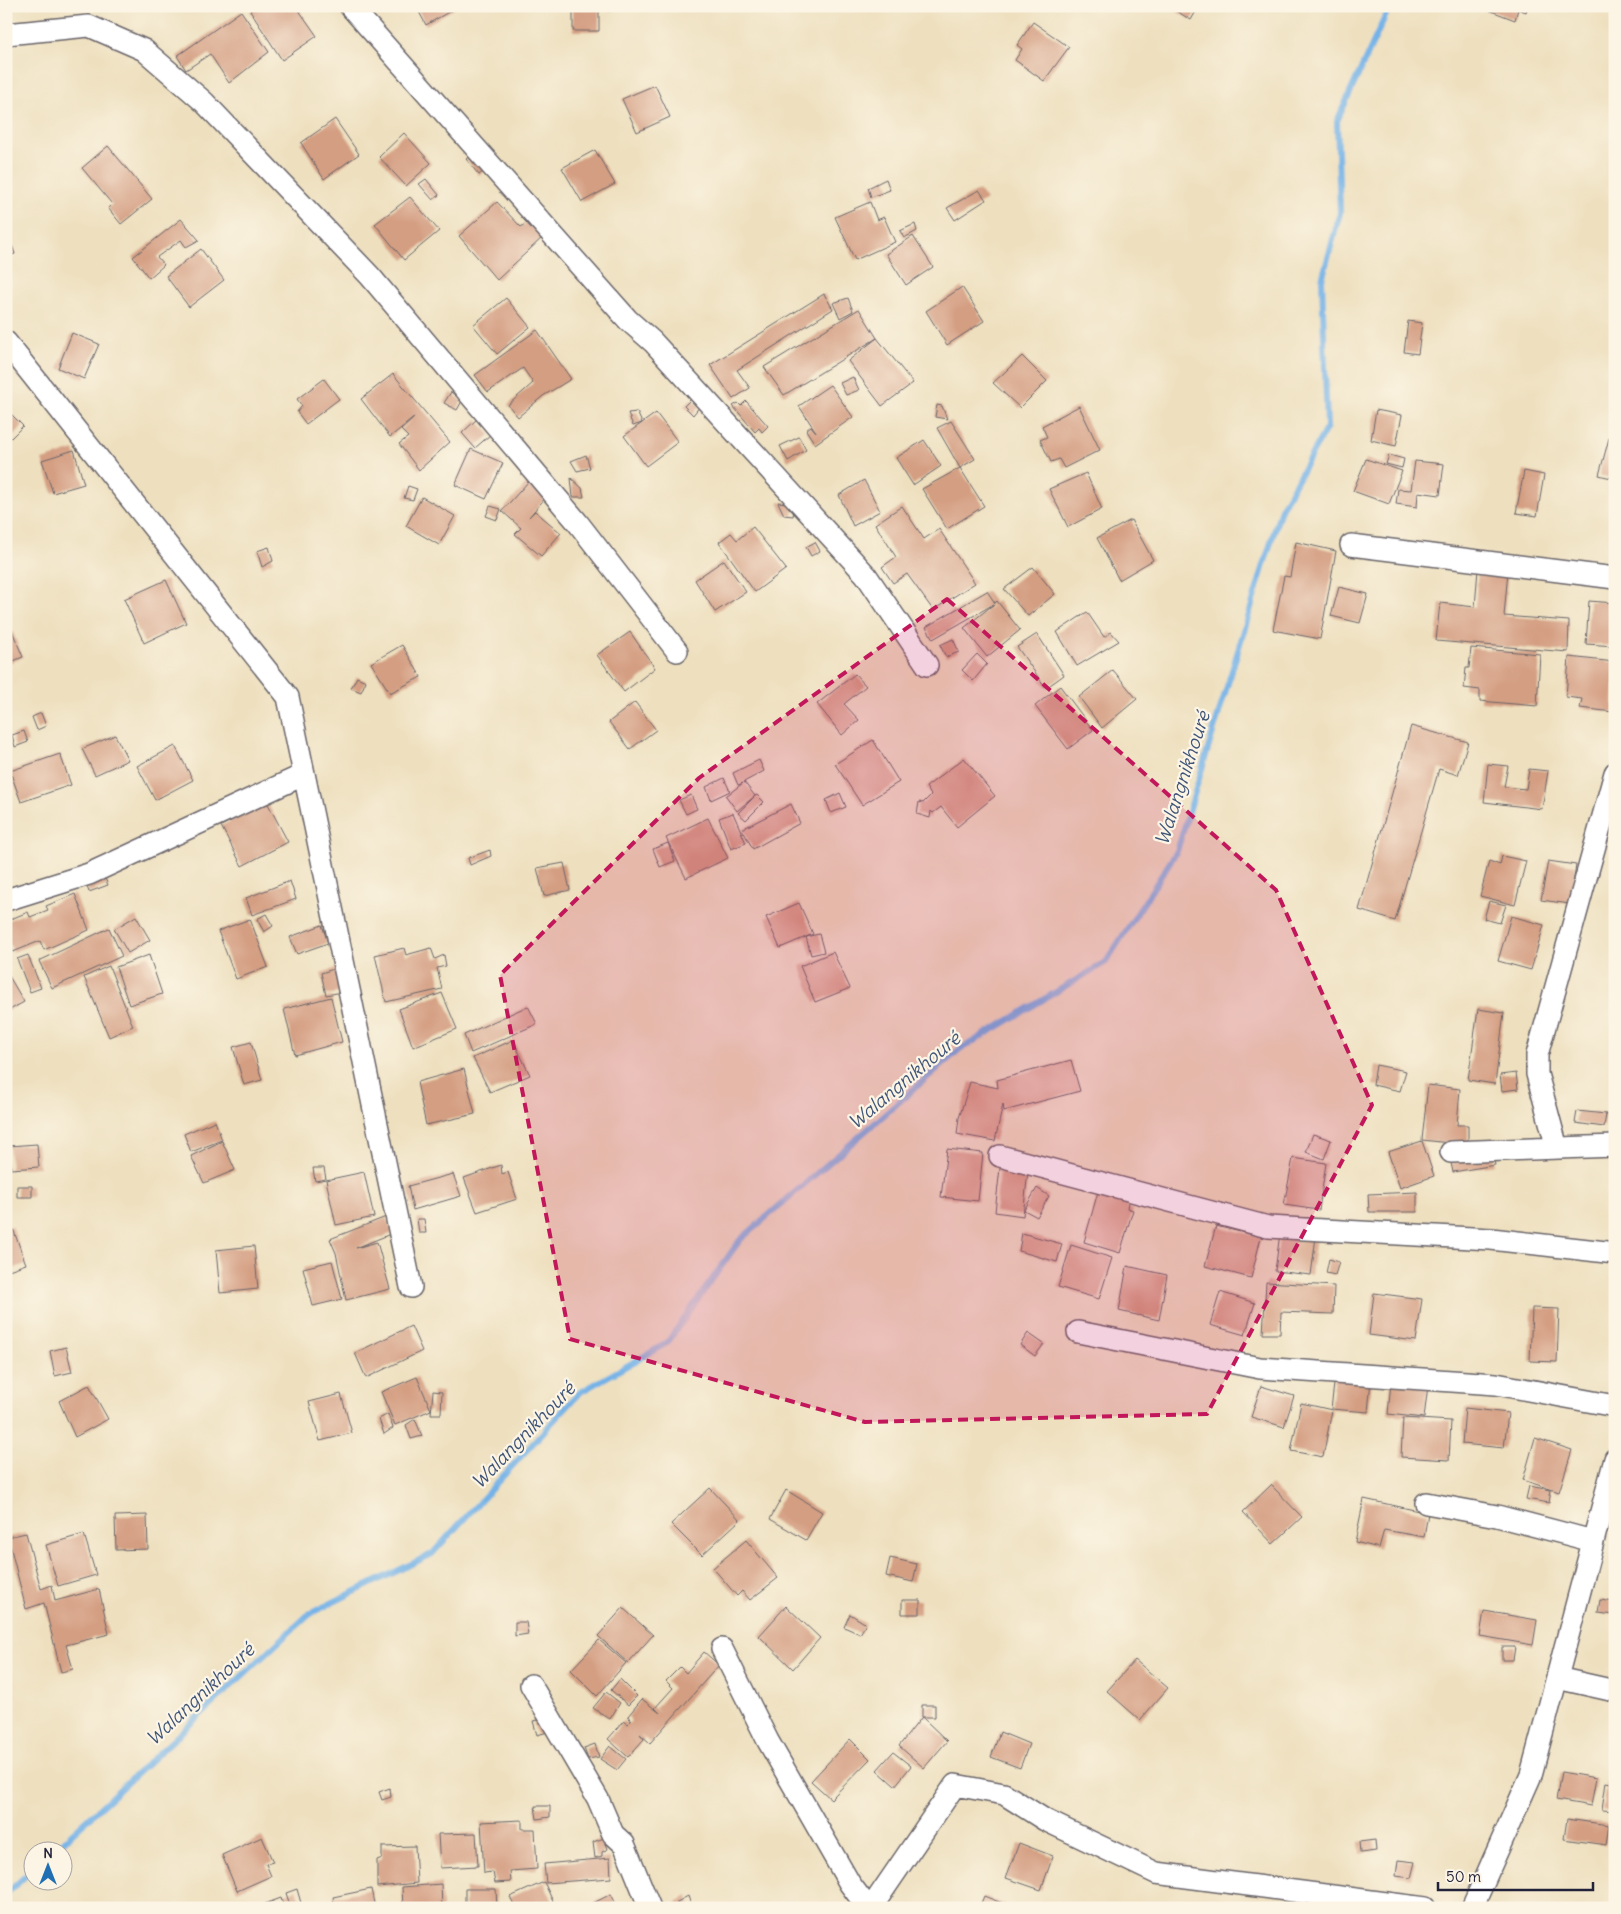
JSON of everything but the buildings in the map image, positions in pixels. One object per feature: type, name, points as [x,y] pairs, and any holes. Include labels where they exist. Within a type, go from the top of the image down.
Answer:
[{"type":"street","points":[[350,6],[628,320],[653,342],[866,575],[928,665]]},
{"type":"street","points":[[6,34],[89,26],[144,50],[204,102],[370,276],[578,523],[677,651]]},
{"type":"street","points":[[6,342],[288,697],[411,1287]]},
{"type":"street","points":[[1351,545],[1615,578]]},
{"type":"street","points":[[1557,1148],[1537,1074],[1537,1055],[1615,773]]},
{"type":"street","points":[[6,900],[90,874],[303,775]]},
{"type":"street","points":[[1451,1152],[1615,1146]]},
{"type":"street","points":[[1000,1156],[1268,1227],[1491,1239],[1615,1253]]},
{"type":"street","points":[[1078,1332],[1260,1368],[1496,1384],[1615,1406]]},
{"type":"street","points":[[1472,1908],[1531,1775],[1615,1459]]},
{"type":"street","points":[[1426,1503],[1497,1516],[1593,1541]]},
{"type":"street","points":[[722,1649],[768,1741],[850,1884],[869,1908],[955,1785],[1004,1794],[1045,1820],[1156,1872],[1425,1908]]},
{"type":"street","points":[[1557,1678],[1615,1691]]},
{"type":"street","points":[[531,1685],[598,1799],[613,1834],[624,1844],[650,1908]]},
{"type":"highlighted area","points":[[947,599],[1276,890],[1372,1105],[1207,1414],[865,1422],[570,1339],[500,975],[699,778]]},
{"type":"waterway","name":"Walangnikhouré","points":[[63,1842],[309,1614],[432,1554],[579,1393],[667,1343],[740,1240],[959,1050],[1106,962],[1177,851],[1281,509],[1327,427],[1322,280],[1340,213],[1337,121],[1390,6]]},
{"type":"waterway","name":"Walangnikhouré","points":[[6,1894],[22,1879]]}]
